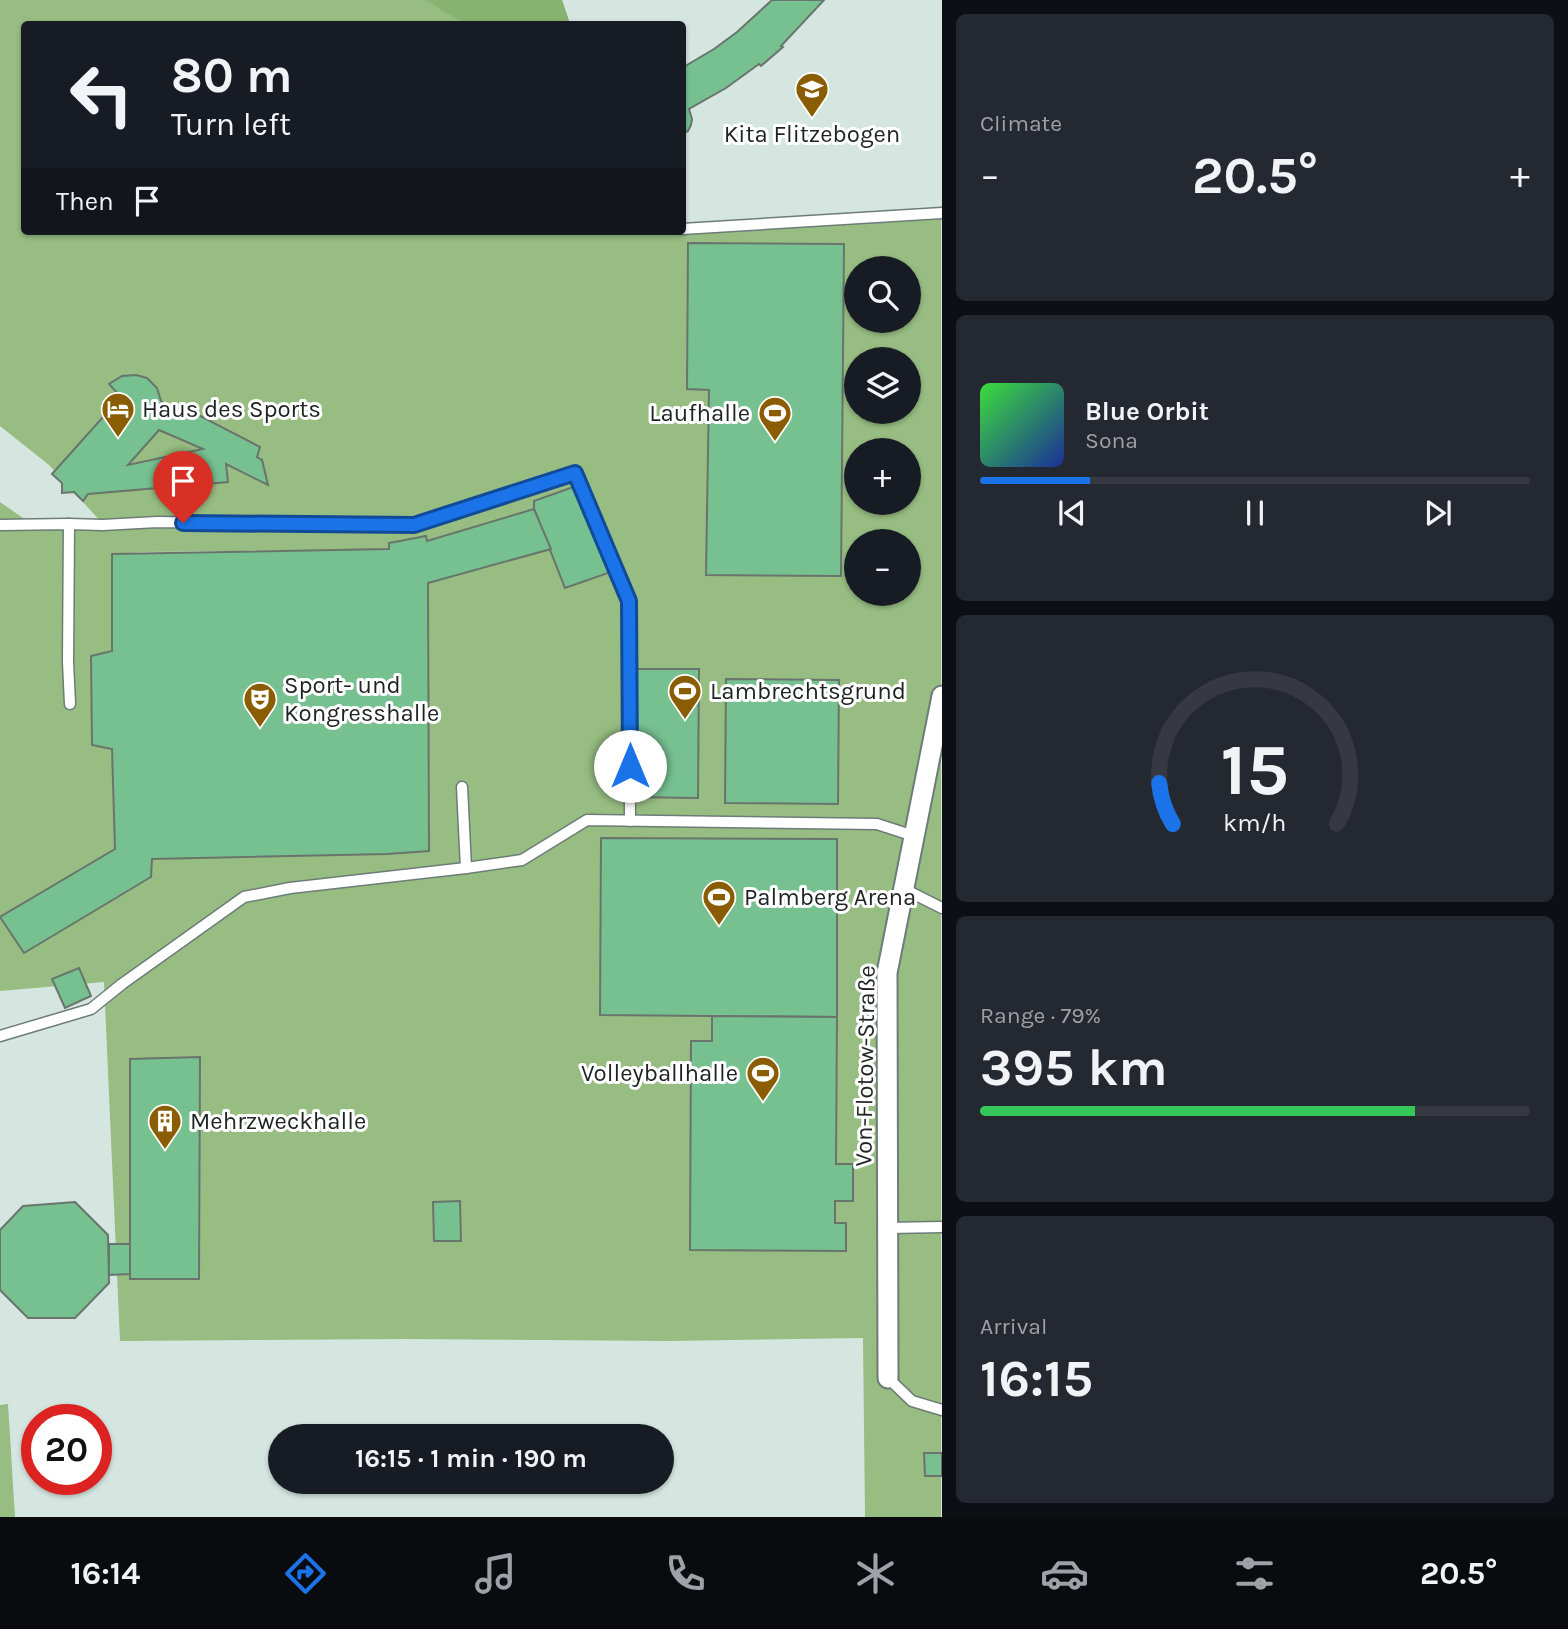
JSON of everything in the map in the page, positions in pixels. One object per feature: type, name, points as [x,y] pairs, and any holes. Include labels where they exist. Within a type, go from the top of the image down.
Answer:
[{"type":"street","name":"Von-Flotow-Straße","points":[[888,1378],[887,973],[942,696]]},
{"type":"lane","points":[[686,229],[942,213]]},
{"type":"lane","points":[[0,524],[103,525],[157,522],[414,525],[575,473],[629,601],[630,821]]},
{"type":"lane","points":[[69,524],[68,662],[71,704]]},
{"type":"lane","points":[[462,787],[466,868]]},
{"type":"lane","points":[[0,1036],[90,1009],[244,897],[290,888],[522,860],[587,820],[877,824],[914,836]]},
{"type":"lane","points":[[904,889],[942,908]]},
{"type":"lane","points":[[888,1228],[942,1227]]},
{"type":"lane","name":"Von-Flotow-Straße","points":[[888,1378],[912,1401],[942,1410]]},
{"type":"green space","name":"Lambrechtsgrund","points":[[0,0],[562,0],[569,21],[21,21],[21,235],[686,235],[686,231],[941,213],[941,1517],[865,1517],[863,1338],[670,1341],[120,1341],[104,982],[0,991],[0,917],[0,502],[33,525],[103,524],[49,465],[0,426]],"holes":[[[426,536],[427,541],[550,549],[428,583],[429,851],[152,859],[151,878],[24,953],[0,917],[115,849],[108,653],[112,651],[112,554],[389,549],[389,543]]]},
{"type":"green space","points":[[426,0],[562,0],[569,21],[459,21]]},
{"type":"green space","points":[[8,1404],[15,1517],[0,1517],[0,1405]]},
{"type":"building","name":"Kita Flitzebogen","points":[[772,0],[824,0],[781,46],[783,47],[761,66],[759,64],[726,88],[689,109],[692,119],[686,132],[686,66],[737,32]]},
{"type":"building","name":"Laufhalle","points":[[688,243],[844,244],[841,576],[706,575],[709,390],[687,389]]},
{"type":"building","name":"Haus des Sports","points":[[136,375],[147,378],[157,388],[161,401],[179,416],[185,408],[260,447],[257,457],[262,460],[268,485],[226,464],[228,482],[88,494],[83,501],[74,492],[62,493],[62,483],[52,474],[121,397],[109,384],[122,376]],"holes":[[[159,430],[203,449],[128,465]]]},
{"type":"building","points":[[576,486],[611,572],[565,588],[534,509],[534,501]]},
{"type":"building","name":"Sport- und Kongresshalle","points":[[534,509],[551,549],[428,583],[429,851],[152,859],[151,877],[24,953],[0,917],[115,849],[112,749],[92,745],[91,656],[112,651],[112,554],[389,549],[389,543],[426,536],[427,541]]},
{"type":"building","points":[[634,669],[699,669],[698,798],[632,797]]},
{"type":"building","points":[[726,679],[839,680],[838,804],[725,803]]},
{"type":"building","name":"Palmberg Arena","points":[[601,838],[837,839],[837,1017],[600,1015]]},
{"type":"building","points":[[79,968],[91,996],[65,1008],[52,979]]},
{"type":"building","name":"Volleyballhalle","points":[[712,1016],[837,1017],[836,1164],[853,1164],[853,1201],[835,1201],[835,1223],[846,1223],[846,1251],[690,1250],[691,1041],[712,1041]]},
{"type":"building","name":"Mehrzweckhalle","points":[[200,1057],[199,1279],[130,1279],[130,1059]]},
{"type":"building","points":[[460,1201],[461,1241],[434,1241],[433,1202]]},
{"type":"building","points":[[75,1202],[108,1235],[109,1283],[75,1318],[28,1318],[0,1290],[0,1230],[23,1206]]},
{"type":"building","points":[[109,1244],[130,1244],[130,1274],[109,1275]]},
{"type":"building","points":[[924,1453],[942,1453],[942,1476],[925,1476]]},
{"type":"place","name":"Kita Flitzebogen","points":[[812,119]]},
{"type":"place","name":"Haus des Sports","points":[[118,439]]},
{"type":"place","name":"Laufhalle","points":[[775,443]]},
{"type":"place","name":"Lambrechtsgrund","points":[[685,721]]},
{"type":"place","name":"Sport- und Kongresshalle","points":[[260,729]]},
{"type":"place","name":"Palmberg Arena","points":[[719,927]]},
{"type":"place","name":"Volleyballhalle","points":[[763,1103]]},
{"type":"place","name":"Mehrzweckhalle","points":[[165,1151]]},
{"type":"route","points":[[183,523],[414,525],[575,473],[629,601],[630,766]]}]
